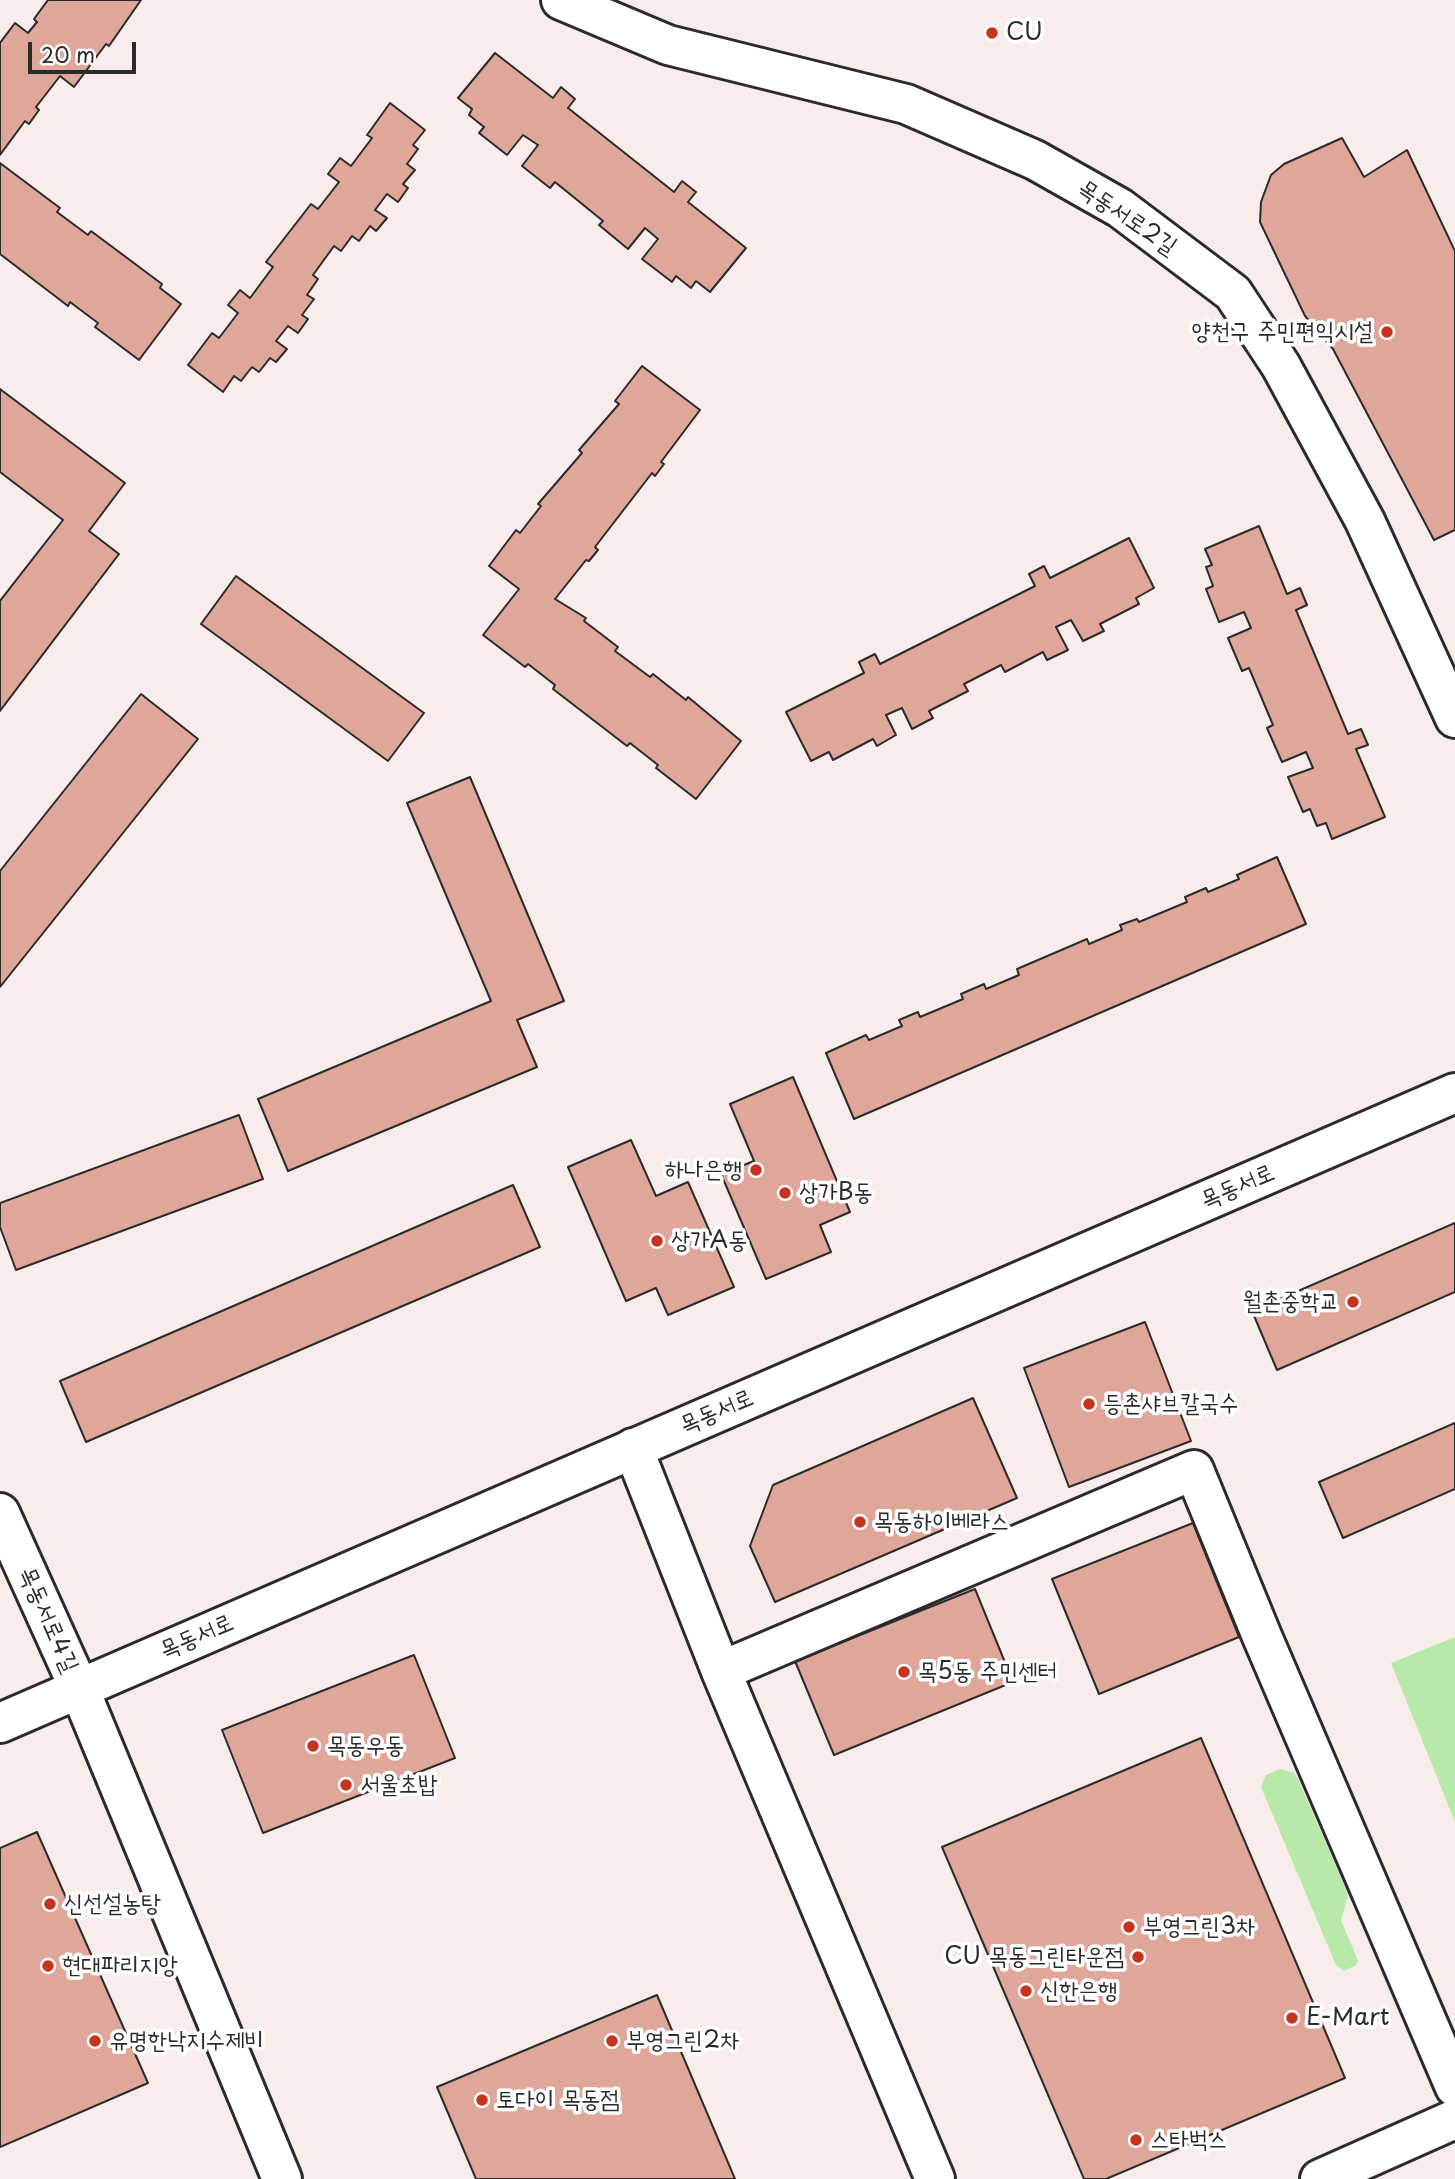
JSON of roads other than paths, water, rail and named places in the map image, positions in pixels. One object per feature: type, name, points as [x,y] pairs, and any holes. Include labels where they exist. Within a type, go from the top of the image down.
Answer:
[{"type":"street","name":"목동서로2길","points":[[561,0],[668,45],[906,104],[1035,160],[1120,208],[1233,293],[1281,366],[1365,521],[1455,718]]},
{"type":"street","name":"목동서로","points":[[0,1723],[1448,1094]]},
{"type":"street","points":[[633,1448],[721,1671],[935,2179]]},
{"type":"street","points":[[721,1671],[1194,1470],[1261,1634],[1455,2087]]},
{"type":"street","name":"목동서로4길","points":[[0,1513],[79,1688],[282,2179]]},
{"type":"street","points":[[1320,2179],[1455,2119]]},
{"type":"place","name":"CU","points":[[992,33]]},
{"type":"place","name":"양천구 주민편익시설","points":[[1387,332]]},
{"type":"place","name":"하나은행","points":[[756,1170]]},
{"type":"place","name":"상가B동","points":[[785,1193]]},
{"type":"place","name":"상가A동","points":[[657,1241]]},
{"type":"place","name":"월촌중학교","points":[[1353,1302]]},
{"type":"place","name":"등촌샤브칼국수","points":[[1089,1404]]},
{"type":"place","name":"목동하이베라스","points":[[860,1522]]},
{"type":"place","name":"목5동 주민센터","points":[[904,1672]]},
{"type":"place","name":"목동우동","points":[[313,1746]]},
{"type":"place","name":"서울초밥","points":[[346,1785]]},
{"type":"place","name":"신선설농탕","points":[[50,1904]]},
{"type":"place","name":"부영그린3차","points":[[1129,1927]]},
{"type":"place","name":"CU 목동그린타운점","points":[[1138,1957]]},
{"type":"place","name":"현대파리지앙","points":[[48,1966]]},
{"type":"place","name":"신한은행","points":[[1026,1991]]},
{"type":"place","name":"E-Mart","points":[[1292,2018]]},
{"type":"place","name":"유명한낙지수제비","points":[[95,2041]]},
{"type":"place","name":"부영그린2차","points":[[612,2041]]},
{"type":"place","name":"토다이 목동점","points":[[482,2100]]},
{"type":"place","name":"스타벅스","points":[[1136,2140]]}]
